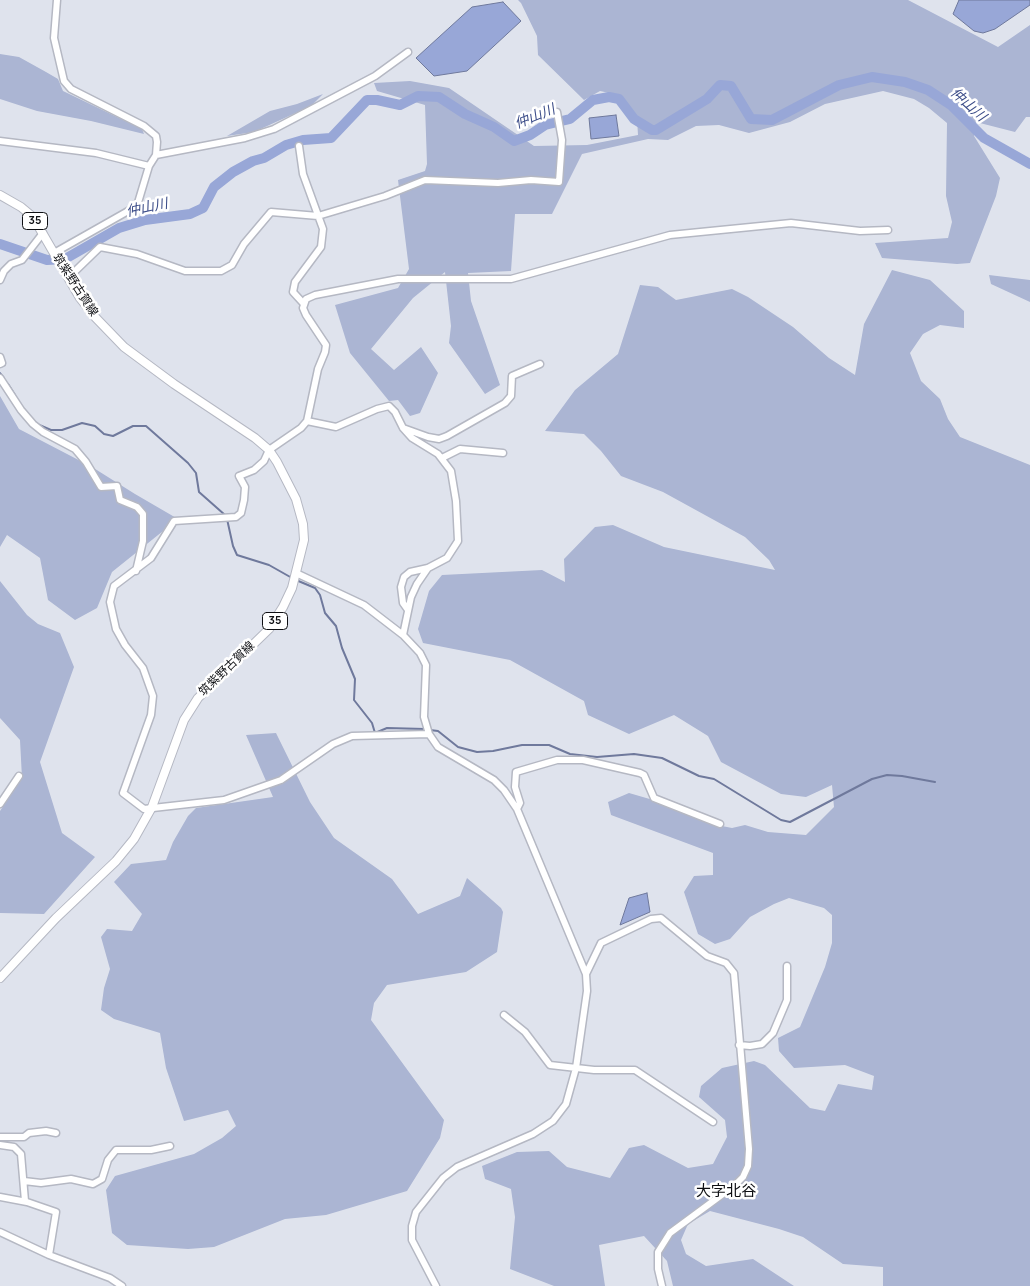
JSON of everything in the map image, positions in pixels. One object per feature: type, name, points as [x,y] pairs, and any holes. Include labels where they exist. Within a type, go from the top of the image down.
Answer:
[{"type":"main road","name":"筑紫野古賀線","points":[[0,195],[21,207],[33,218],[66,275],[95,317],[124,347],[174,384],[255,438],[269,450],[278,462],[296,499],[303,524],[304,540],[296,573],[283,607],[269,630],[216,678],[193,705],[184,720],[152,808],[134,839],[116,861],[56,918],[0,978]]},
{"type":"street","points":[[56,256],[137,206],[149,166],[156,155],[156,136],[152,132],[72,89],[64,81],[54,38],[57,0]]},
{"type":"street","points":[[156,155],[245,138],[274,129],[375,76],[408,52]]},
{"type":"street","points":[[66,275],[100,247],[136,254],[185,271],[221,272],[232,265],[244,244],[271,212],[318,216],[386,196],[425,180],[498,182],[531,180],[559,182],[562,140],[556,112]]},
{"type":"street","points":[[0,140],[96,154],[149,166]]},
{"type":"street","points":[[299,146],[303,174],[323,229],[322,247],[295,282],[293,292],[304,304],[306,314],[326,344],[318,369],[307,421],[269,450],[264,461],[254,470],[239,476],[245,487],[241,513],[236,517],[174,521],[151,558],[114,586],[110,602],[116,629],[125,646],[144,668],[153,696],[151,715],[123,793],[144,809],[224,800],[282,780],[333,744],[352,736],[429,734]]},
{"type":"street","points":[[304,304],[306,300],[315,295],[398,279],[511,279],[670,235],[791,223],[860,230],[888,230]]},
{"type":"street","points":[[0,280],[4,271],[12,264],[22,260],[43,233]]},
{"type":"street","points":[[0,357],[2,363],[0,364]]},
{"type":"street","points":[[403,428],[414,430],[428,437],[439,439],[447,436],[506,403],[511,396],[512,376],[540,364]]},
{"type":"street","points":[[0,378],[21,410],[34,424],[43,432],[75,449],[101,487],[117,486],[120,500],[137,507],[143,514],[143,541],[136,570]]},
{"type":"street","points":[[307,421],[336,427],[377,409],[389,406],[412,438],[442,458],[453,477],[460,532],[458,541],[451,554],[428,568],[410,572],[404,577],[401,587],[403,603],[408,610]]},
{"type":"street","points":[[442,458],[460,449],[502,453]]},
{"type":"street","points":[[403,635],[416,584],[428,568]]},
{"type":"street","points":[[296,573],[321,583],[364,606],[403,635],[420,653],[426,666],[424,717],[429,734],[438,747],[494,780],[504,790],[517,809],[586,974],[587,991],[576,1068],[566,1104],[553,1120],[517,1142],[457,1167],[443,1178],[416,1212],[412,1226],[412,1240],[436,1286]]},
{"type":"street","points":[[517,809],[520,804],[515,787],[516,772],[557,760],[583,760],[640,772],[644,775],[654,798],[720,824]]},
{"type":"street","points":[[0,804],[19,776]]},
{"type":"street","points":[[586,974],[601,943],[651,919],[661,918],[707,956],[719,959],[731,968],[736,979],[739,1045],[749,1149],[748,1166],[743,1177],[735,1185],[670,1233],[658,1252],[658,1269],[662,1286]]},
{"type":"street","points":[[739,1045],[762,1044],[773,1033],[787,1000],[786,966]]},
{"type":"street","points":[[504,1015],[525,1032],[550,1065],[635,1070],[714,1122]]},
{"type":"street","points":[[0,1137],[24,1137],[29,1133],[46,1131],[56,1133]]},
{"type":"street","points":[[0,1145],[14,1147],[21,1154],[25,1201]]},
{"type":"street","points":[[24,1182],[41,1183],[71,1180],[94,1184],[102,1179],[108,1160],[116,1150],[151,1150],[170,1146]]},
{"type":"street","points":[[0,1197],[25,1201],[56,1212],[50,1255]]},
{"type":"street","points":[[0,1232],[50,1255],[110,1278],[122,1286]]},
{"type":"shaded area","points":[[518,0],[908,0],[998,47],[1030,25],[1030,117],[1026,117],[1015,132],[976,122],[974,136],[1000,178],[996,196],[970,263],[957,264],[882,258],[875,243],[948,238],[952,222],[946,196],[947,123],[929,108],[914,99],[883,91],[825,104],[790,122],[749,133],[719,125],[696,126],[668,140],[648,139],[582,154],[552,214],[515,214],[511,271],[468,273],[471,301],[500,385],[485,394],[449,343],[451,326],[445,272],[413,298],[371,349],[394,370],[421,347],[438,373],[420,413],[410,416],[398,400],[389,401],[350,353],[335,305],[398,288],[409,269],[398,180],[425,171],[427,164],[425,105],[377,91],[374,83],[410,81],[449,88],[534,146],[587,145],[638,135],[637,119],[619,95],[600,91],[584,100],[538,55],[537,36]]},
{"type":"shaded area","points":[[959,0],[1030,0],[1030,5],[995,29],[983,33],[974,31],[953,14]]},
{"type":"shaded area","points":[[503,2],[521,21],[467,71],[434,76],[416,58],[472,7]]},
{"type":"shaded area","points":[[0,54],[19,57],[58,79],[63,91],[142,129],[144,134],[91,121],[37,111],[0,99]]},
{"type":"shaded area","points":[[323,94],[311,106],[254,132],[227,136],[270,111],[297,104]]},
{"type":"shaded area","points":[[616,115],[619,136],[591,139],[589,118]]},
{"type":"shaded area","points":[[892,270],[930,280],[964,311],[964,328],[940,325],[923,334],[910,353],[921,381],[940,399],[948,419],[960,437],[1030,465],[1030,1286],[883,1286],[883,1267],[843,1264],[803,1237],[710,1211],[688,1224],[681,1240],[686,1254],[706,1266],[753,1259],[794,1286],[673,1286],[667,1261],[644,1236],[599,1245],[605,1286],[554,1286],[510,1269],[515,1217],[511,1189],[485,1179],[482,1166],[517,1152],[549,1151],[567,1167],[610,1178],[629,1148],[644,1145],[688,1168],[713,1164],[727,1137],[725,1120],[699,1097],[701,1086],[722,1068],[754,1061],[765,1065],[810,1108],[825,1111],[838,1084],[872,1090],[874,1076],[845,1065],[794,1068],[779,1051],[778,1038],[800,1027],[825,967],[832,943],[832,915],[824,908],[789,898],[750,917],[730,939],[715,944],[698,934],[684,892],[694,876],[713,875],[713,853],[611,815],[608,802],[629,793],[660,802],[712,824],[732,828],[745,825],[768,832],[806,835],[834,807],[832,785],[806,797],[781,794],[721,762],[708,736],[674,715],[629,734],[588,715],[584,701],[510,660],[423,643],[418,629],[429,591],[442,575],[542,570],[565,582],[564,559],[595,527],[613,525],[664,547],[775,570],[769,560],[745,537],[663,492],[621,476],[601,451],[584,434],[545,431],[575,390],[618,354],[640,285],[658,287],[676,300],[732,289],[748,297],[793,327],[829,358],[855,375],[864,324]]},
{"type":"shaded area","points":[[989,275],[1030,280],[1030,302],[991,284]]},
{"type":"shaded area","points":[[0,396],[19,429],[92,467],[178,519],[112,572],[97,608],[75,620],[48,600],[40,558],[7,535],[0,547]]},
{"type":"shaded area","points":[[0,581],[27,615],[38,624],[60,633],[74,667],[40,762],[62,833],[95,857],[44,914],[0,913],[0,811],[22,778],[20,740],[0,718]]},
{"type":"shaded area","points":[[276,733],[310,802],[334,838],[392,879],[418,914],[460,896],[467,878],[501,908],[503,912],[497,952],[466,972],[387,985],[374,1003],[371,1020],[444,1120],[440,1138],[407,1191],[326,1215],[285,1219],[214,1247],[188,1249],[127,1245],[112,1233],[106,1190],[115,1176],[194,1154],[222,1138],[236,1126],[228,1110],[184,1121],[166,1068],[160,1033],[114,1019],[101,1010],[104,988],[110,969],[101,937],[107,929],[132,931],[142,914],[114,882],[131,864],[166,860],[173,842],[188,816],[196,808],[273,797],[246,735]]},
{"type":"shaded area","points":[[647,893],[650,912],[620,925],[629,898]]},
{"type":"waterway","name":"仲山川","points":[[0,244],[47,260],[65,259],[119,228],[145,220],[190,214],[203,208],[214,187],[233,172],[253,161],[264,158],[286,145],[303,140],[331,138],[367,100],[400,105],[418,96],[439,97],[465,114],[494,127],[514,141],[530,135],[545,125],[570,119],[593,100],[609,97],[619,99],[634,119],[652,130],[656,130],[707,99],[720,85],[731,86],[751,119],[772,120],[839,85],[872,77],[905,82],[928,90],[951,105],[984,138],[1030,164]]},
{"type":"waterway","points":[[0,373],[4,378]]},
{"type":"waterway","points":[[8,384],[15,395]]},
{"type":"waterway","points":[[37,424],[51,430],[62,430],[82,423],[95,426],[104,434],[113,436],[133,426],[146,426],[188,463],[196,473],[199,492],[225,515]]},
{"type":"waterway","points":[[227,519],[237,555],[269,565],[292,578]]},
{"type":"waterway","points":[[296,580],[315,588],[320,595],[325,613],[336,626],[342,648],[355,679],[354,700],[372,723],[375,733],[387,728],[425,729]]},
{"type":"waterway","points":[[430,730],[438,731],[458,747],[477,752],[522,745],[549,745],[570,754],[597,757],[634,754],[662,758],[699,776],[714,779],[781,820],[790,822],[872,779],[887,775],[935,782]]},
{"type":"district","name":"大字北谷","points":[[726,1192]]}]
